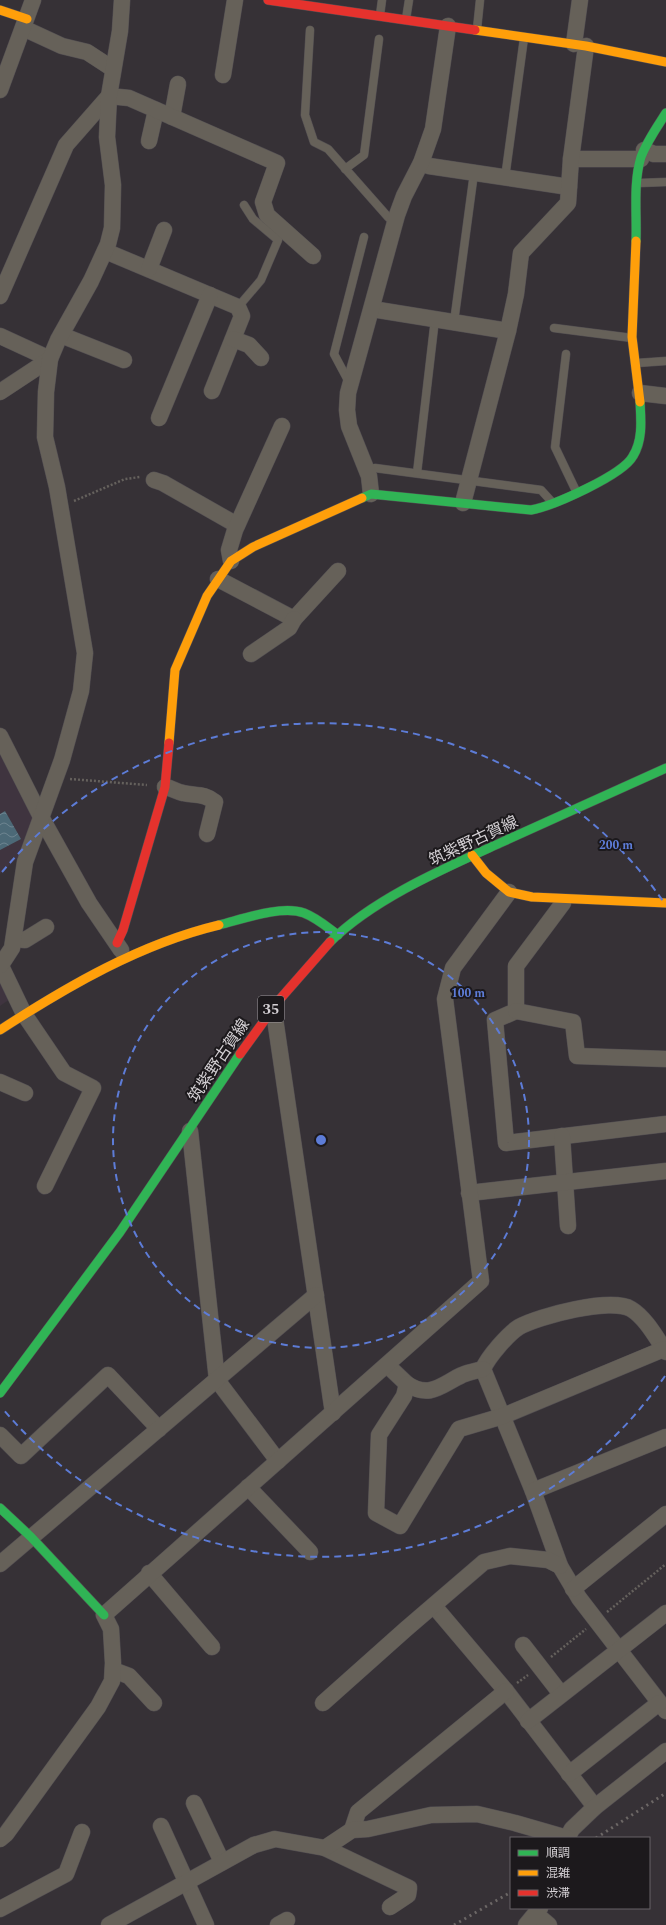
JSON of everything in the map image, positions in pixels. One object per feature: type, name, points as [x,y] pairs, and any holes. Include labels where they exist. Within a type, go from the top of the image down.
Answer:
[{"type":"street","points":[[0,90],[33,0]]},
{"type":"street","points":[[45,1186],[93,1088],[64,1073],[24,1014],[1,965],[12,948],[25,862],[56,777],[81,691],[85,654],[60,507],[44,437],[50,359],[61,335],[91,281],[105,251],[112,228],[113,185],[107,137],[109,96],[120,31],[122,0]]},
{"type":"street","points":[[223,75],[235,0]]},
{"type":"street","points":[[268,0],[580,45],[666,62]]},
{"type":"street","points":[[463,503],[508,331],[516,294],[521,252],[568,203],[580,45],[580,0]]},
{"type":"street","points":[[0,10],[62,46],[87,52],[113,69]]},
{"type":"street","points":[[372,494],[367,470],[349,426],[347,410],[351,384],[394,223],[404,196],[421,163],[433,129],[448,26]]},
{"type":"street","points":[[172,117],[178,84]]},
{"type":"street","points":[[109,96],[129,98],[277,163],[263,202],[267,215],[313,256]]},
{"type":"street","points":[[0,296],[66,145],[109,96]]},
{"type":"street","points":[[149,141],[156,110]]},
{"type":"street","points":[[117,943],[123,930],[165,787],[175,670],[207,596],[231,561],[253,547],[372,494],[531,510],[541,508],[622,469],[632,458],[638,446],[640,393],[632,338],[639,183],[643,155],[666,113]]},
{"type":"street","points":[[571,159],[666,154]]},
{"type":"street","points":[[421,163],[429,166],[569,187]]},
{"type":"street","points":[[149,269],[164,230]]},
{"type":"street","points":[[105,251],[238,307],[242,316],[212,391]]},
{"type":"street","points":[[159,418],[210,295]]},
{"type":"street","points":[[372,309],[508,331]]},
{"type":"street","points":[[61,335],[124,360]]},
{"type":"street","points":[[0,336],[50,359]]},
{"type":"street","points":[[233,339],[249,345],[260,358]]},
{"type":"street","points":[[0,392],[50,359]]},
{"type":"street","points":[[640,393],[666,396]]},
{"type":"street","points":[[231,561],[229,550],[237,525],[282,426]]},
{"type":"street","points":[[154,480],[237,525]]},
{"type":"street","points":[[251,654],[289,628],[294,619],[338,571]]},
{"type":"street","points":[[218,579],[294,619]]},
{"type":"street","points":[[0,736],[89,903],[117,943],[125,959]]},
{"type":"street","name":"筑紫野古賀線","points":[[0,1393],[64,1310],[190,1131],[243,1047],[273,1005],[302,972],[338,935],[404,891],[472,855],[666,768]]},
{"type":"street","points":[[165,787],[175,789],[181,793],[208,796],[215,802],[207,834]]},
{"type":"street","points":[[472,855],[486,873],[509,892],[532,897],[666,903]]},
{"type":"street","points":[[104,1615],[149,1573],[333,1413],[481,1281],[446,999],[453,968],[509,892]]},
{"type":"street","points":[[516,1011],[516,966],[562,903]]},
{"type":"street","points":[[0,1030],[24,1014],[125,959],[161,942],[204,929],[280,911],[299,912],[311,917],[338,935]]},
{"type":"street","points":[[14,939],[25,940],[46,927]]},
{"type":"street","points":[[273,1005],[333,1413]]},
{"type":"street","points":[[666,1059],[577,1056],[573,1022],[516,1011],[495,1020],[506,1142],[666,1124]]},
{"type":"street","points":[[0,1082],[25,1093]]},
{"type":"street","points":[[190,1131],[217,1380],[278,1461]]},
{"type":"street","points":[[562,1136],[568,1226]]},
{"type":"street","points":[[469,1192],[666,1171]]},
{"type":"street","points":[[0,1564],[316,1295]]},
{"type":"street","points":[[407,1384],[404,1396],[379,1434],[376,1513],[400,1526],[459,1429],[503,1416],[665,1351],[643,1320],[631,1309],[604,1305],[562,1312],[518,1328],[487,1358],[483,1369],[503,1416],[533,1491],[560,1566],[573,1589],[662,1707],[570,1774]]},
{"type":"street","points":[[387,1365],[407,1384],[416,1390],[434,1391],[463,1375],[483,1369]]},
{"type":"street","points":[[0,1436],[21,1456],[108,1375],[159,1429]]},
{"type":"street","points":[[533,1491],[666,1437]]},
{"type":"street","points":[[248,1487],[310,1552]]},
{"type":"street","points":[[0,1508],[31,1537],[104,1615],[111,1629],[113,1670],[112,1681],[98,1707],[6,1834],[0,1839]]},
{"type":"street","points":[[573,1589],[666,1514]]},
{"type":"street","points":[[323,1704],[406,1628],[434,1606],[484,1562],[510,1556],[548,1560],[560,1566]]},
{"type":"street","points":[[149,1573],[212,1647]]},
{"type":"street","points":[[434,1606],[506,1691],[595,1807]]},
{"type":"street","points":[[528,1721],[666,1613]]},
{"type":"street","points":[[522,1645],[561,1694]]},
{"type":"street","points":[[113,1670],[129,1676],[154,1703]]},
{"type":"street","points":[[352,1830],[358,1812],[506,1691]]},
{"type":"street","points":[[568,1837],[572,1829],[595,1807],[666,1751]]},
{"type":"street","points":[[194,1803],[222,1862]]},
{"type":"street","points":[[325,1848],[352,1830],[368,1829],[431,1815],[477,1814],[564,1837]]},
{"type":"street","points":[[161,1826],[206,1925]]},
{"type":"street","points":[[0,1909],[66,1874],[82,1832]]},
{"type":"street","points":[[108,1925],[254,1845],[275,1839],[325,1848],[409,1888],[408,1895],[390,1906]]},
{"type":"street","points":[[534,1916],[549,1925]]},
{"type":"lane","points":[[406,20],[409,0]]},
{"type":"lane","points":[[477,30],[480,0]]},
{"type":"lane","points":[[379,16],[380,1]]},
{"type":"lane","points":[[310,30],[305,116],[314,142],[328,149],[394,223]]},
{"type":"lane","points":[[505,178],[525,37]]},
{"type":"lane","points":[[345,169],[364,155],[379,39]]},
{"type":"lane","points":[[454,322],[474,173]]},
{"type":"lane","points":[[639,183],[666,182]]},
{"type":"lane","points":[[238,307],[261,280],[278,240],[253,219],[244,205]]},
{"type":"lane","points":[[351,384],[334,354],[364,237]]},
{"type":"lane","points":[[417,473],[435,319]]},
{"type":"lane","points":[[554,328],[632,338]]},
{"type":"lane","points":[[566,354],[555,447],[576,491]]},
{"type":"lane","points":[[636,363],[666,361]]},
{"type":"lane","points":[[367,470],[375,468],[470,479],[541,490],[553,502]]},
{"type":"path","points":[[60,507],[125,479],[142,477],[154,480]]},
{"type":"path","points":[[56,777],[165,787]]},
{"type":"shaded area","points":[[0,749],[35,819],[24,852],[0,874]]},
{"type":"shaded area","points":[[0,980],[13,997],[0,1006]]},
{"type":"water","points":[[5,811],[21,839],[0,850],[0,814]]},
{"type":"railway","points":[[598,1837],[666,1793]]},
{"type":"railway","points":[[454,1925],[510,1893]]},
{"type":"traffic: fast","points":[[636,241],[636,188],[641,157],[652,134],[666,113]]},
{"type":"traffic: fast","points":[[362,498],[371,494],[531,510],[555,503],[586,489],[627,464],[636,450],[640,437],[640,402]]},
{"type":"traffic: fast","points":[[330,942],[347,926],[388,898],[433,874],[666,768]]},
{"type":"traffic: fast","points":[[219,925],[262,914],[295,911],[313,917],[338,935]]},
{"type":"traffic: fast","points":[[0,1393],[120,1232],[240,1054]]},
{"type":"traffic: fast","points":[[0,1508],[31,1537],[104,1615]]},
{"type":"traffic: slow","points":[[0,10],[27,19]]},
{"type":"traffic: slow","points":[[475,30],[586,46],[666,62]]},
{"type":"traffic: slow","points":[[636,241],[632,337],[640,402]]},
{"type":"traffic: slow","points":[[169,743],[175,670],[207,596],[231,561],[253,547],[362,498]]},
{"type":"traffic: slow","points":[[472,855],[486,873],[509,892],[532,897],[666,903]]},
{"type":"traffic: slow","points":[[0,1030],[78,982],[105,968],[161,943],[219,925]]},
{"type":"traffic: jam","points":[[268,0],[475,30]]},
{"type":"traffic: jam","points":[[117,943],[123,930],[165,787],[169,743]]},
{"type":"traffic: jam","points":[[240,1054],[280,999],[330,942]]}]
